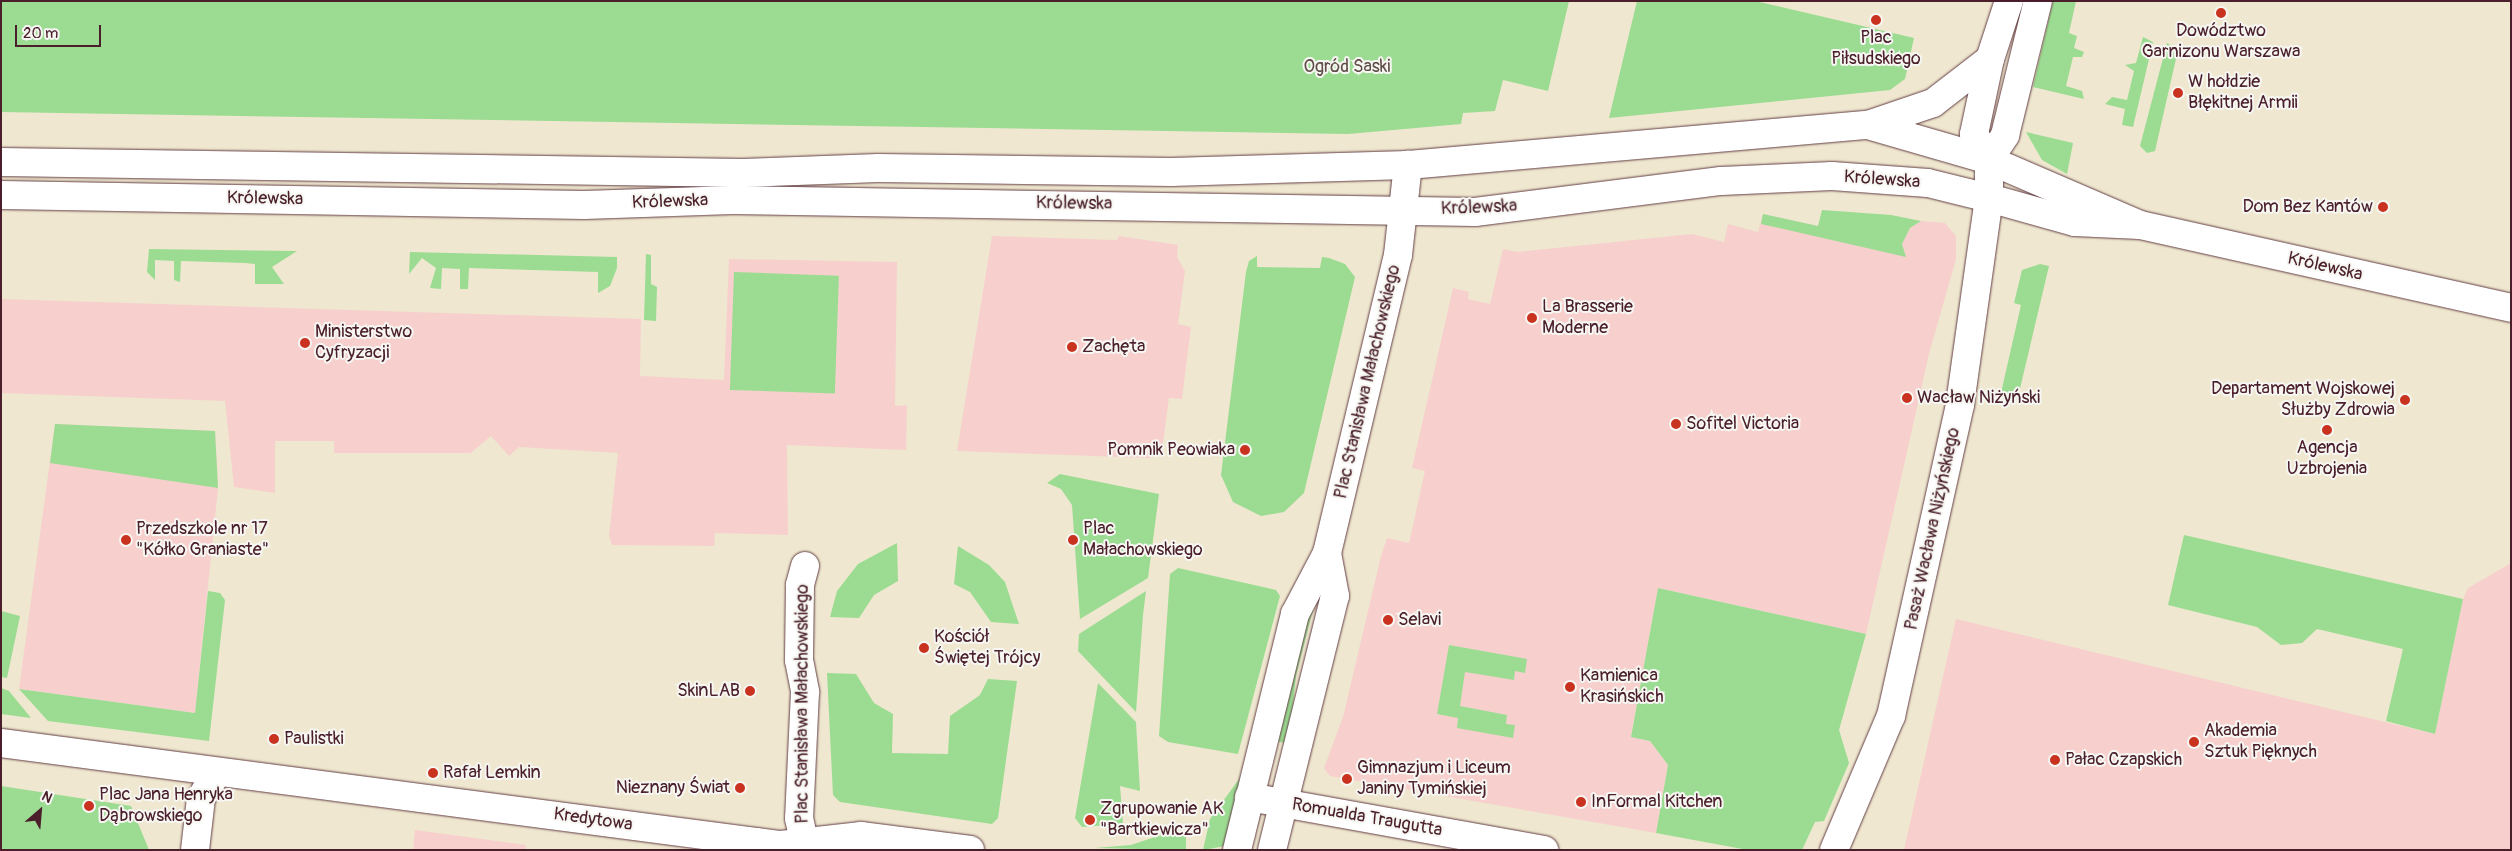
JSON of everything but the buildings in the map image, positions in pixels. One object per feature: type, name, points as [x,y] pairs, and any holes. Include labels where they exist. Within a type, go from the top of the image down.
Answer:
[{"type":"street","points":[[2009,1],[1990,59],[1974,134],[1989,160],[2005,135],[2038,1]]},
{"type":"street","points":[[1868,125],[1933,103],[1990,59]]},
{"type":"street","name":"Królewska","points":[[1,162],[743,173],[878,168],[1172,172],[1408,165],[1868,125],[1989,160],[2140,226]]},
{"type":"street","name":"Pasaż Wacława Niżyńskiego","points":[[1834,850],[1891,716],[1960,404],[1989,198],[1989,160]]},
{"type":"street","name":"Plac Stanisława Małachowskiego","points":[[1237,850],[1248,797],[1294,614],[1327,553],[1393,276],[1404,209],[1408,165]]},
{"type":"street","name":"Królewska","points":[[1,195],[584,205],[733,200],[1404,209],[1474,212],[1722,181],[1832,176],[1928,183],[2075,222],[2140,226],[2511,308]]},
{"type":"street","name":"Plac Stanisława Małachowskiego","points":[[1272,850],[1335,596],[1327,553]]},
{"type":"street","name":"Plac Stanisława Małachowskiego","points":[[805,566],[800,585],[799,660],[805,692],[799,818],[806,846]]},
{"type":"street","points":[[1,744],[216,774],[201,798],[195,850]]},
{"type":"street","name":"Kredytowa","points":[[216,774],[756,842],[806,846],[861,836],[970,850]]},
{"type":"street","name":"Romualda Traugutta","points":[[1248,797],[1544,850]]},
{"type":"shaded area","points":[[1763,214],[1901,245],[1910,228],[1921,221],[1945,223],[1956,236],[1956,259],[1929,354],[1866,634],[1658,588],[1631,736],[1650,741],[1668,765],[1656,833],[1330,776],[1324,768],[1343,717],[1381,556],[1387,538],[1409,543],[1425,471],[1412,468],[1453,288],[1469,292],[1468,299],[1490,304],[1503,249],[1517,252],[1692,234],[1724,242],[1728,224],[1758,232]]},
{"type":"shaded area","name":"Zachęta","points":[[992,236],[1117,240],[1119,236],[1178,245],[1177,257],[1185,271],[1178,324],[1191,327],[1182,399],[1169,398],[1162,450],[1150,458],[957,451]]},
{"type":"shaded area","points":[[729,259],[897,262],[895,406],[907,405],[906,450],[787,445],[788,535],[715,533],[714,546],[612,545],[609,536],[618,453],[519,447],[509,456],[491,436],[471,453],[334,453],[334,441],[275,441],[275,493],[234,487],[225,401],[1,393],[1,299],[641,319],[640,376],[724,380]]},
{"type":"shaded area","name":"Przedszkole nr 17 \"Kółko Graniaste\"","points":[[55,424],[215,431],[218,488],[195,713],[19,689]]},
{"type":"shaded area","name":"Akademia Sztuk Pięknych","points":[[2511,563],[2511,850],[1904,850],[1956,619],[2435,734],[2463,599],[2468,588]]},
{"type":"shaded area","points":[[415,830],[526,845],[525,850],[413,850]]},
{"type":"green space","name":"Ogród Saski","points":[[1,1],[1569,1],[1548,91],[1503,80],[1495,111],[1463,113],[1461,124],[1348,134],[1,112]]},
{"type":"green space","points":[[1637,1],[1755,1],[1914,38],[1905,79],[1890,90],[1609,118]]},
{"type":"green space","points":[[2053,1],[2076,1],[2069,33],[2077,36],[2074,48],[2084,52],[2082,57],[2073,57],[2066,86],[2082,91],[2084,99],[2033,87]]},
{"type":"green space","points":[[2143,37],[2153,42],[2133,127],[2122,125],[2125,109],[2105,104],[2112,97],[2127,100],[2134,71],[2125,65],[2136,63]]},
{"type":"green space","points":[[2167,43],[2178,50],[2155,151],[2147,153],[2140,146]]},
{"type":"green space","points":[[2026,132],[2073,143],[2067,174],[2042,160]]},
{"type":"green space","points":[[1822,210],[1891,215],[1921,221],[1910,228],[1902,244],[1906,257],[1761,224],[1763,214],[1818,226]]},
{"type":"green space","points":[[149,249],[297,251],[272,267],[284,284],[255,284],[255,264],[245,263],[181,261],[180,282],[174,280],[174,261],[155,260],[155,280],[147,272]]},
{"type":"green space","points":[[410,252],[617,257],[617,268],[610,286],[598,293],[598,272],[469,268],[468,289],[460,289],[460,269],[442,268],[441,289],[430,288],[436,268],[422,258],[409,274]]},
{"type":"green space","points":[[646,254],[651,255],[651,284],[657,287],[656,321],[644,320]]},
{"type":"green space","points":[[1257,256],[1257,267],[1320,268],[1322,257],[1329,258],[1345,264],[1355,277],[1304,493],[1284,512],[1261,516],[1233,502],[1221,475],[1246,272],[1249,261]]},
{"type":"green space","points":[[2040,264],[2049,266],[2018,397],[2001,393],[2021,305],[2014,303],[2022,270]]},
{"type":"green space","points":[[734,272],[839,276],[835,394],[730,390]]},
{"type":"green space","points":[[55,424],[215,431],[218,488],[50,463]]},
{"type":"green space","points":[[1060,474],[1159,494],[1148,578],[1080,619],[1072,505],[1061,489],[1047,483]]},
{"type":"green space","points":[[2184,535],[2463,599],[2435,734],[2386,721],[2403,649],[2317,629],[2302,643],[2281,645],[2257,627],[2168,605]]},
{"type":"green space","points":[[897,543],[898,581],[874,595],[859,618],[830,617],[837,591],[858,564]]},
{"type":"green space","points":[[958,546],[989,565],[1005,582],[1019,624],[991,622],[970,592],[954,584]]},
{"type":"green space","points":[[1178,568],[1276,590],[1280,596],[1238,754],[1168,742],[1159,736],[1170,574]]},
{"type":"green space","points":[[1658,588],[1866,634],[1839,730],[1849,763],[1824,821],[1815,822],[1802,850],[1748,850],[1656,833],[1668,765],[1650,741],[1631,737]]},
{"type":"green space","points":[[208,591],[220,593],[225,600],[209,741],[48,721],[19,689],[195,713]]},
{"type":"green space","points":[[1146,591],[1136,712],[1078,651],[1079,634]]},
{"type":"green space","points":[[1315,602],[1296,676],[1289,744],[1271,740],[1297,636]]},
{"type":"green space","points":[[1,611],[20,616],[7,678],[1,677]]},
{"type":"green space","points":[[1449,645],[1527,659],[1525,673],[1515,671],[1514,680],[1465,672],[1460,706],[1507,715],[1506,724],[1515,725],[1513,738],[1457,728],[1458,718],[1437,714]]},
{"type":"green space","points":[[827,673],[856,674],[874,703],[893,714],[892,753],[948,754],[950,716],[980,695],[988,679],[1017,681],[998,818],[992,824],[840,802],[833,795]]},
{"type":"green space","points":[[1098,683],[1136,722],[1140,791],[1120,786],[1123,824],[1082,827],[1075,818]]},
{"type":"green space","points":[[1,688],[9,691],[31,718],[1,714]]},
{"type":"green space","points":[[1242,775],[1225,846],[1203,850],[1210,819]]},
{"type":"green space","name":"Plac Jana Henryka Dąbrowskiego","points":[[1,786],[131,806],[149,850],[1,850]]},
{"type":"green space","points":[[1176,830],[1186,836],[1186,850],[1095,848],[1131,845]]},
{"type":"place","name":"Dowództwo Garnizonu Warszawa","points":[[2221,13]]},
{"type":"place","name":"Plac Piłsudskiego","points":[[1876,20]]},
{"type":"place","name":"W hołdzie Błękitnej Armii","points":[[2178,93]]},
{"type":"place","name":"Dom Bez Kantów","points":[[2383,207]]},
{"type":"place","name":"La Brasserie Moderne","points":[[1532,318]]},
{"type":"place","name":"Ministerstwo Cyfryzacji","points":[[305,343]]},
{"type":"place","name":"Zachęta","points":[[1072,347]]},
{"type":"place","name":"Wacław Niżyński","points":[[1907,398]]},
{"type":"place","name":"Departament Wojskowej Służby Zdrowia","points":[[2405,400]]},
{"type":"place","name":"Sofitel Victoria","points":[[1676,424]]},
{"type":"place","name":"Agencja Uzbrojenia","points":[[2327,430]]},
{"type":"place","name":"Pomnik Peowiaka","points":[[1245,450]]},
{"type":"place","name":"Przedszkole nr 17 \"Kółko Graniaste\"","points":[[126,540]]},
{"type":"place","name":"Plac Małachowskiego","points":[[1073,540]]},
{"type":"place","name":"Selavi","points":[[1388,620]]},
{"type":"place","name":"Kościół Świętej Trójcy","points":[[924,648]]},
{"type":"place","name":"Kamienica Krasińskich","points":[[1570,687]]},
{"type":"place","name":"SkinLAB","points":[[750,691]]},
{"type":"place","name":"Paulistki","points":[[274,739]]},
{"type":"place","name":"Akademia Sztuk Pięknych","points":[[2194,742]]},
{"type":"place","name":"Pałac Czapskich","points":[[2055,760]]},
{"type":"place","name":"Rafał Lemkin","points":[[433,773]]},
{"type":"place","name":"Gimnazjum i Liceum Janiny Tymińskiej","points":[[1347,779]]},
{"type":"place","name":"Nieznany Świat","points":[[740,788]]},
{"type":"place","name":"InFormal Kitchen","points":[[1581,802]]},
{"type":"place","name":"Plac Jana Henryka Dąbrowskiego","points":[[89,806]]},
{"type":"place","name":"Zgrupowanie AK \"Bartkiewicza\"","points":[[1090,820]]}]
